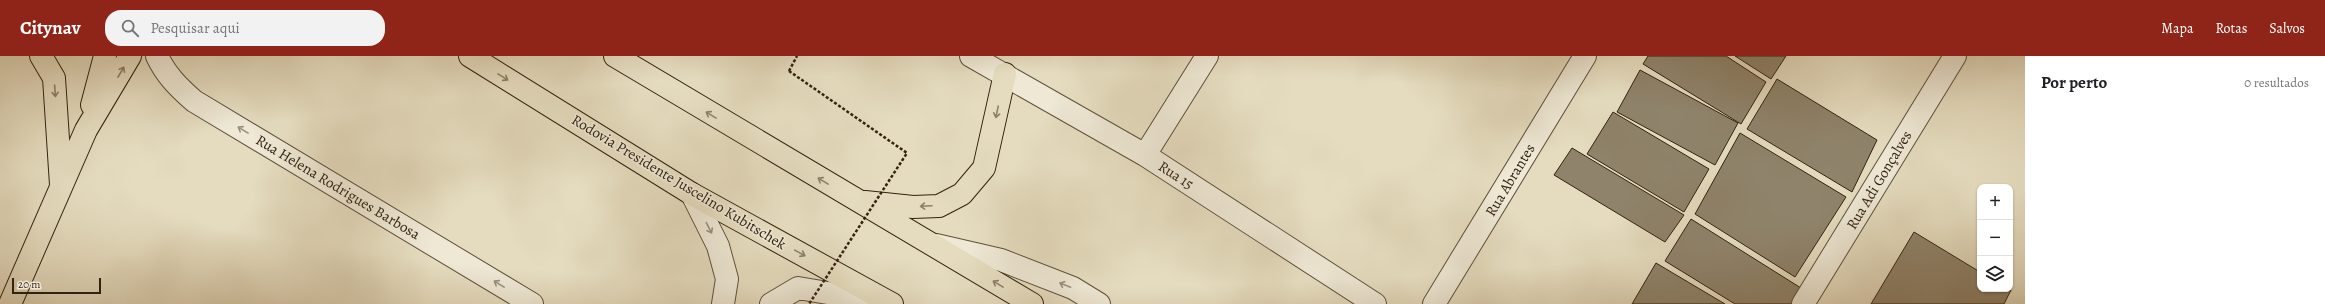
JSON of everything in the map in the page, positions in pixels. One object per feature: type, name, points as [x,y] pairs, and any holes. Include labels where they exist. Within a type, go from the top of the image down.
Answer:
[{"type":"main road","points":[[41,56],[54,78],[61,185]]},
{"type":"main road","points":[[86,130],[105,56]]},
{"type":"main road","points":[[10,304],[86,130],[130,56]]},
{"type":"main road","name":"Rodovia Presidente Juscelino Kubitschek","points":[[470,56],[692,194],[891,304]]},
{"type":"main road","points":[[615,56],[856,202],[934,244],[1032,304]]},
{"type":"main road","points":[[856,202],[913,207],[939,206],[962,194],[984,168],[1005,74]]},
{"type":"street","name":"Rua Helena Rodrigues Barbosa","points":[[157,56],[164,70],[176,85],[194,101],[532,304]]},
{"type":"street","name":"Rua 15","points":[[971,56],[1145,155],[1375,304]]},
{"type":"street","points":[[1145,155],[1207,56]]},
{"type":"street","name":"Rua Abrantes","points":[[1434,304],[1585,56]]},
{"type":"street","name":"Rua Adi Gonçalves","points":[[1803,304],[1955,56]]},
{"type":"street","points":[[692,194],[718,246],[727,279],[723,304]]},
{"type":"street","points":[[934,244],[1001,260],[1073,288],[1099,304]]},
{"type":"street","points":[[771,304],[798,288],[891,304]]},
{"type":"path","points":[[797,56],[789,71],[907,153],[809,304]]},
{"type":"building","points":[[1648,56],[1726,56],[1766,82],[1741,124],[1643,64]]},
{"type":"building","points":[[1735,56],[1786,56],[1771,79]]},
{"type":"building","points":[[1640,70],[1738,123],[1715,165],[1617,112]]},
{"type":"building","points":[[1777,79],[1877,140],[1852,192],[1747,129]]},
{"type":"building","points":[[1613,112],[1709,169],[1684,212],[1587,154]]},
{"type":"building","points":[[1740,133],[1846,197],[1795,277],[1695,214]]},
{"type":"building","points":[[1572,148],[1684,215],[1665,242],[1554,175]]},
{"type":"building","points":[[1691,219],[1801,288],[1792,304],[1735,304],[1665,261]]},
{"type":"building","points":[[1914,232],[1977,270],[1977,292],[2010,292],[2004,304],[1871,304]]},
{"type":"building","points":[[1656,263],[1725,304],[1632,304]]}]
